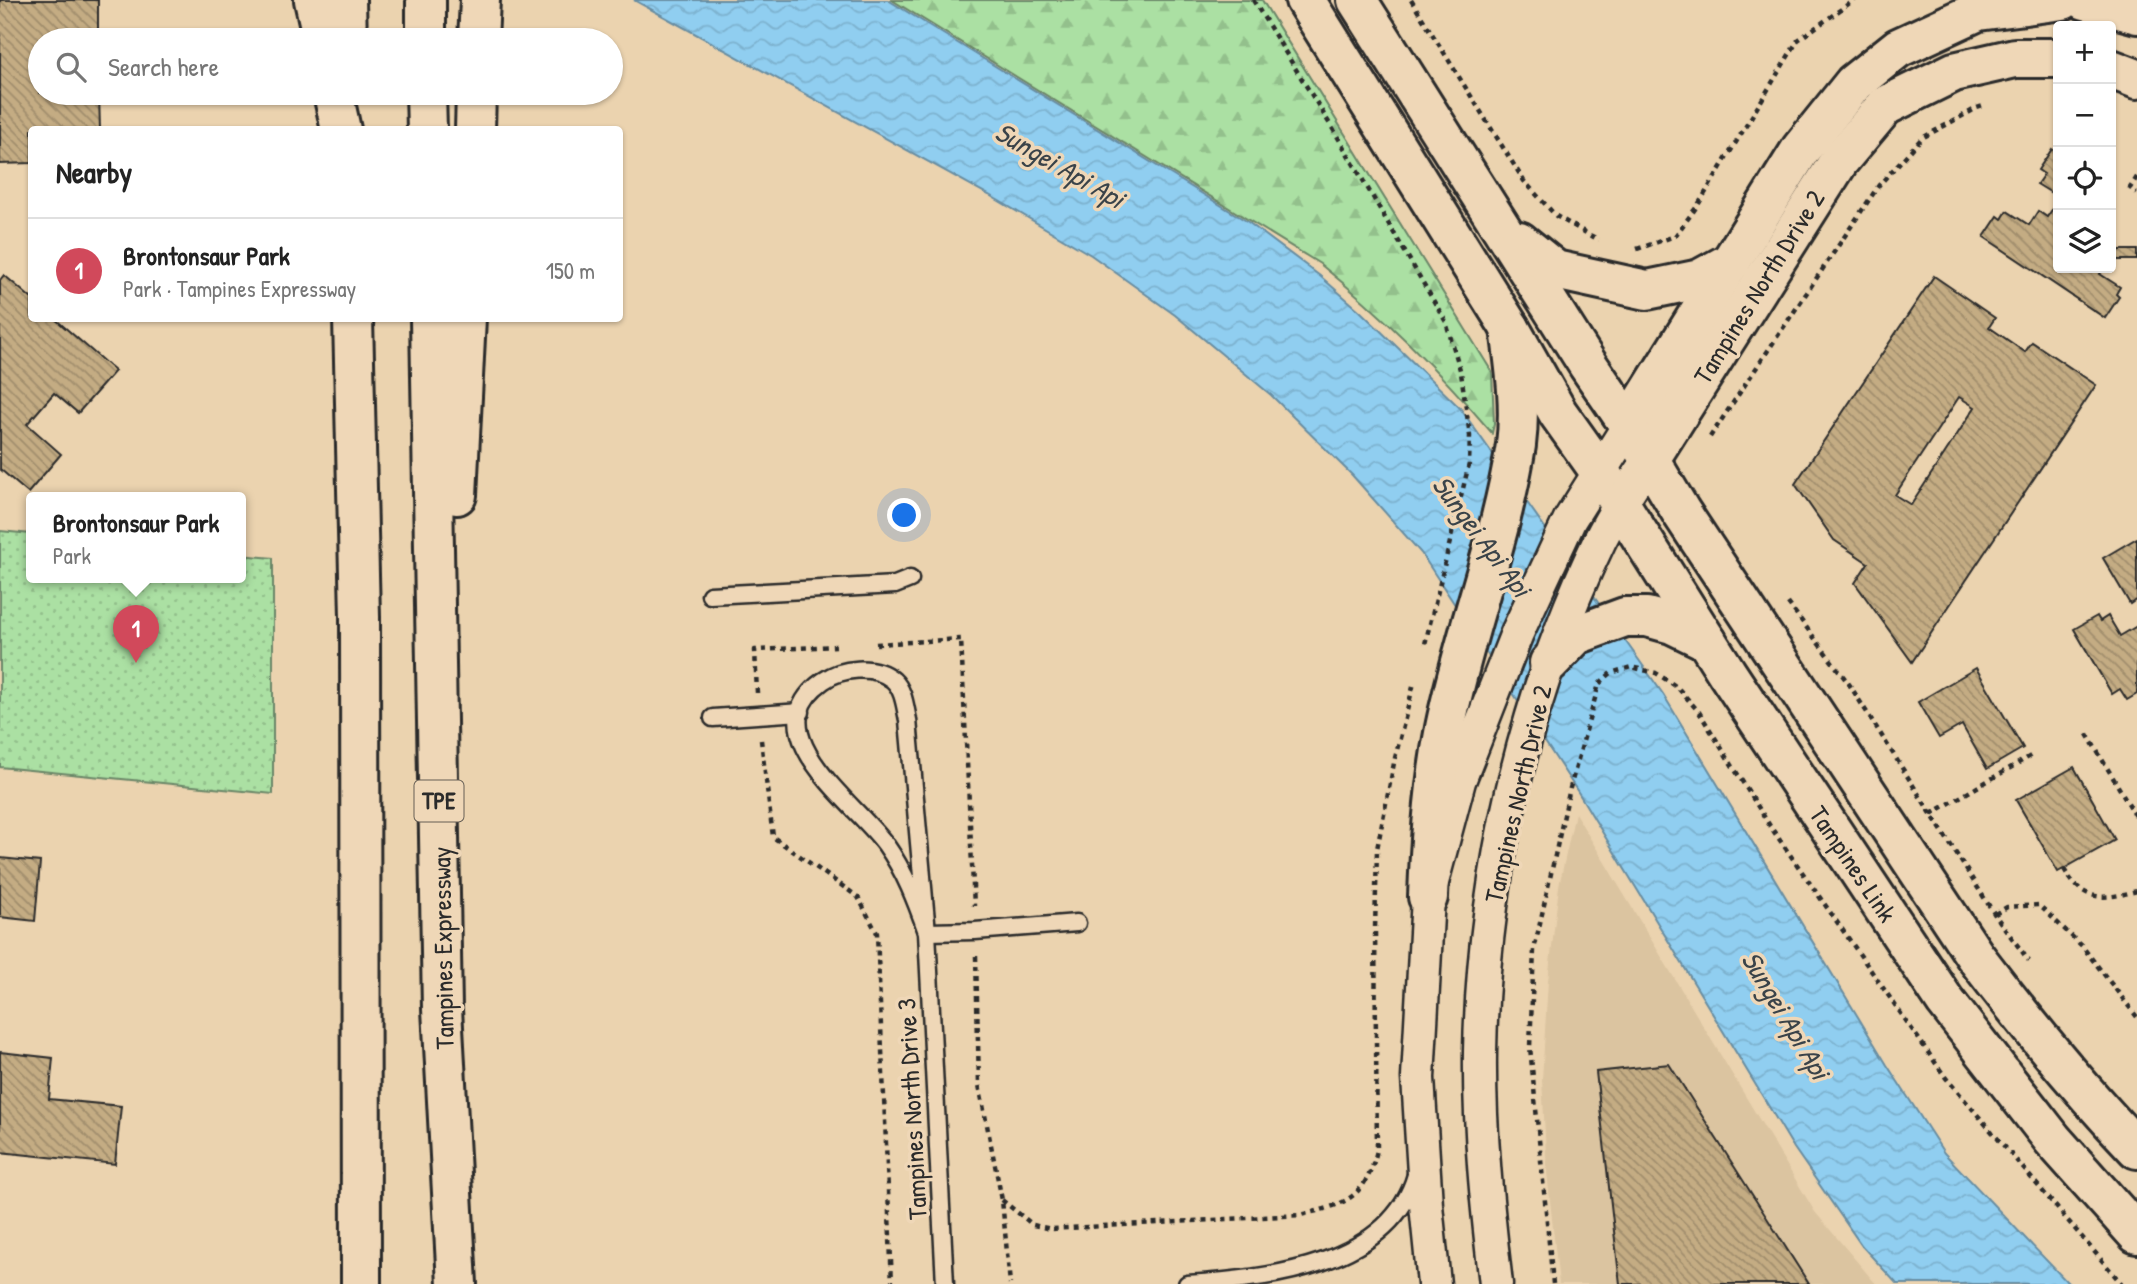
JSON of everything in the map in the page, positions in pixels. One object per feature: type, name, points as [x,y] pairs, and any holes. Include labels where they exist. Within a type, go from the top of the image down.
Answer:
[{"type":"main road","points":[[314,0],[320,28]]},
{"type":"main road","points":[[346,0],[346,28]]},
{"type":"main road","points":[[426,0],[426,28]]},
{"type":"main road","points":[[479,28],[480,0]]},
{"type":"main road","name":"Tampines Link","points":[[1305,0],[1510,328],[1558,413],[1600,472],[1707,642],[1945,1002],[2053,1140],[2137,1234]]},
{"type":"main road","name":"Tampines Link","points":[[1357,0],[1682,512],[1975,956],[2096,1106],[2137,1149]]},
{"type":"main road","name":"Tampines North Drive 2","points":[[1629,425],[1801,149],[1854,83],[1898,48],[1978,11],[2063,0]]},
{"type":"main road","points":[[2085,0],[2137,14]]},
{"type":"main road","name":"Tampines North Drive 2","points":[[1650,459],[1839,161],[1885,106],[1954,72],[2015,58],[2053,58]]},
{"type":"main road","points":[[2116,71],[2137,79]]},
{"type":"main road","points":[[336,105],[340,126]]},
{"type":"main road","points":[[348,105],[349,126]]},
{"type":"main road","points":[[426,105],[427,126]]},
{"type":"main road","points":[[475,126],[476,105]]},
{"type":"main road","points":[[1504,229],[1555,270],[1647,290],[1700,279],[1731,262]]},
{"type":"main road","points":[[353,322],[360,617],[361,1284]]},
{"type":"main road","name":"Tampines Expressway","points":[[430,322],[442,1009],[457,1284]]},
{"type":"main road","points":[[440,828],[466,322]]},
{"type":"main road","points":[[1428,897],[1432,811],[1445,727],[1500,516],[1516,443],[1517,384],[1510,328]]},
{"type":"main road","points":[[1549,663],[1576,635],[1625,617],[1647,617],[1672,624],[1707,642]]},
{"type":"main road","points":[[344,1284],[361,1012]]},
{"type":"main road","points":[[2020,1015],[2010,1037],[2015,1061],[2053,1140]]},
{"type":"street","name":"Tampines North Drive 2","points":[[1434,1284],[1418,1079],[1428,897],[1459,782],[1532,598],[1570,519],[1629,425]]},
{"type":"street","name":"Tampines North Drive 2","points":[[1496,1284],[1482,1112],[1480,1052],[1486,949],[1504,832],[1523,751],[1549,663],[1599,541],[1650,459]]},
{"type":"lane","points":[[710,596],[895,585],[910,579]]},
{"type":"lane","name":"Tampines North Drive 3","points":[[927,932],[908,879],[897,861],[883,841],[821,774],[805,751],[799,731],[801,712],[810,691],[829,677],[852,670],[875,671],[893,681],[904,697],[927,932],[945,1284]]},
{"type":"lane","points":[[713,718],[801,712]]},
{"type":"lane","points":[[927,932],[1077,923]]},
{"type":"lane","points":[[1187,1284],[1241,1281],[1343,1254],[1375,1236],[1412,1189],[1422,1151]]},
{"type":"lane","points":[[1241,1281],[1261,1284]]},
{"type":"path","points":[[1253,0],[1336,134],[1446,322],[1461,373],[1470,436],[1469,464],[1421,657]]},
{"type":"path","points":[[1411,0],[1524,181],[1556,216],[1600,241]]},
{"type":"path","points":[[1629,251],[1675,236],[1698,205],[1798,40],[1854,0]]},
{"type":"path","points":[[1706,440],[1714,433],[1879,185],[1922,138],[1977,107],[1988,104]]},
{"type":"path","points":[[2137,177],[2130,188],[2137,193]]},
{"type":"path","points":[[1786,599],[1849,684],[1995,915],[2032,966]]},
{"type":"path","points":[[1553,1284],[1530,1047],[1534,950],[1570,788],[1600,684],[1611,673],[1631,667],[1656,673]]},
{"type":"path","points":[[1002,1200],[1033,1225],[1051,1229],[1300,1215],[1327,1209],[1350,1199],[1371,1175],[1377,1150],[1374,929],[1377,849],[1395,758],[1415,682]]},
{"type":"path","points":[[758,715],[773,837],[858,897],[877,933],[892,1284]]},
{"type":"path","points":[[2087,734],[2137,818]]},
{"type":"path","points":[[1931,814],[2034,754]]},
{"type":"path","points":[[2064,869],[2074,886],[2092,897],[2137,891]]},
{"type":"path","points":[[1995,915],[2007,907],[2039,905],[2082,946],[2137,1017]]},
{"type":"shaded area","points":[[1575,813],[1815,1212],[1876,1284],[1559,1284],[1547,1172],[1542,1080],[1548,981],[1559,886]]},
{"type":"green space","points":[[892,0],[1262,0],[1492,372],[1492,433],[1410,345],[1320,264]]},
{"type":"green space","points":[[0,531],[26,534],[26,583],[246,583],[246,555],[273,558],[273,794],[0,767]]},
{"type":"water","name":"Sungei Api Api","points":[[634,0],[888,0],[1248,222],[1320,276],[1360,311],[1460,408],[1663,694],[1887,1065],[1944,1153],[2069,1284],[1897,1284],[1862,1246],[1794,1148],[1578,792],[1421,553],[1352,475],[1271,395],[1175,315],[1091,255],[989,195]]},
{"type":"building","points":[[0,0],[98,0],[98,28],[28,28],[28,105],[99,105],[100,126],[28,126],[28,163],[0,164]]},
{"type":"building","points":[[2053,150],[2053,194],[2037,184],[2044,174],[2038,170]]},
{"type":"building","points":[[2053,208],[2053,273],[2101,273],[2120,287],[2116,294],[2119,297],[2105,318],[1984,237],[1998,216],[2002,219],[2007,211],[2029,225],[2038,211],[2047,217]]},
{"type":"building","points":[[2116,250],[2137,250],[2137,260],[2116,260]]},
{"type":"building","points":[[4,275],[28,296],[28,322],[59,322],[115,371],[78,413],[54,393],[27,424],[61,454],[29,492],[0,469],[0,280]]},
{"type":"building","points":[[1934,276],[1995,318],[1989,327],[2025,352],[2032,342],[2096,385],[1912,662],[1855,583],[1868,563],[1834,540],[1795,484]],"holes":[[[1959,397],[1975,407],[1911,505],[1895,495]]]},
{"type":"building","points":[[2137,538],[2137,599],[2130,604],[2103,558]]},
{"type":"building","points":[[2097,616],[2100,621],[2108,616],[2120,636],[2137,626],[2137,694],[2127,700],[2120,689],[2112,694],[2074,629]]},
{"type":"building","points":[[1976,668],[2023,748],[1987,769],[1962,725],[1939,738],[1918,702]]},
{"type":"building","points":[[2074,767],[2115,840],[2058,872],[2016,800]]},
{"type":"building","points":[[0,858],[40,862],[35,921],[0,917]]},
{"type":"building","points":[[0,1052],[53,1058],[49,1099],[121,1106],[115,1164],[0,1152]]},
{"type":"building","points":[[1669,1064],[1809,1284],[1620,1284],[1596,1072]]},
{"type":"place","name":"Brontonsaur Park","points":[[136,663]]}]
